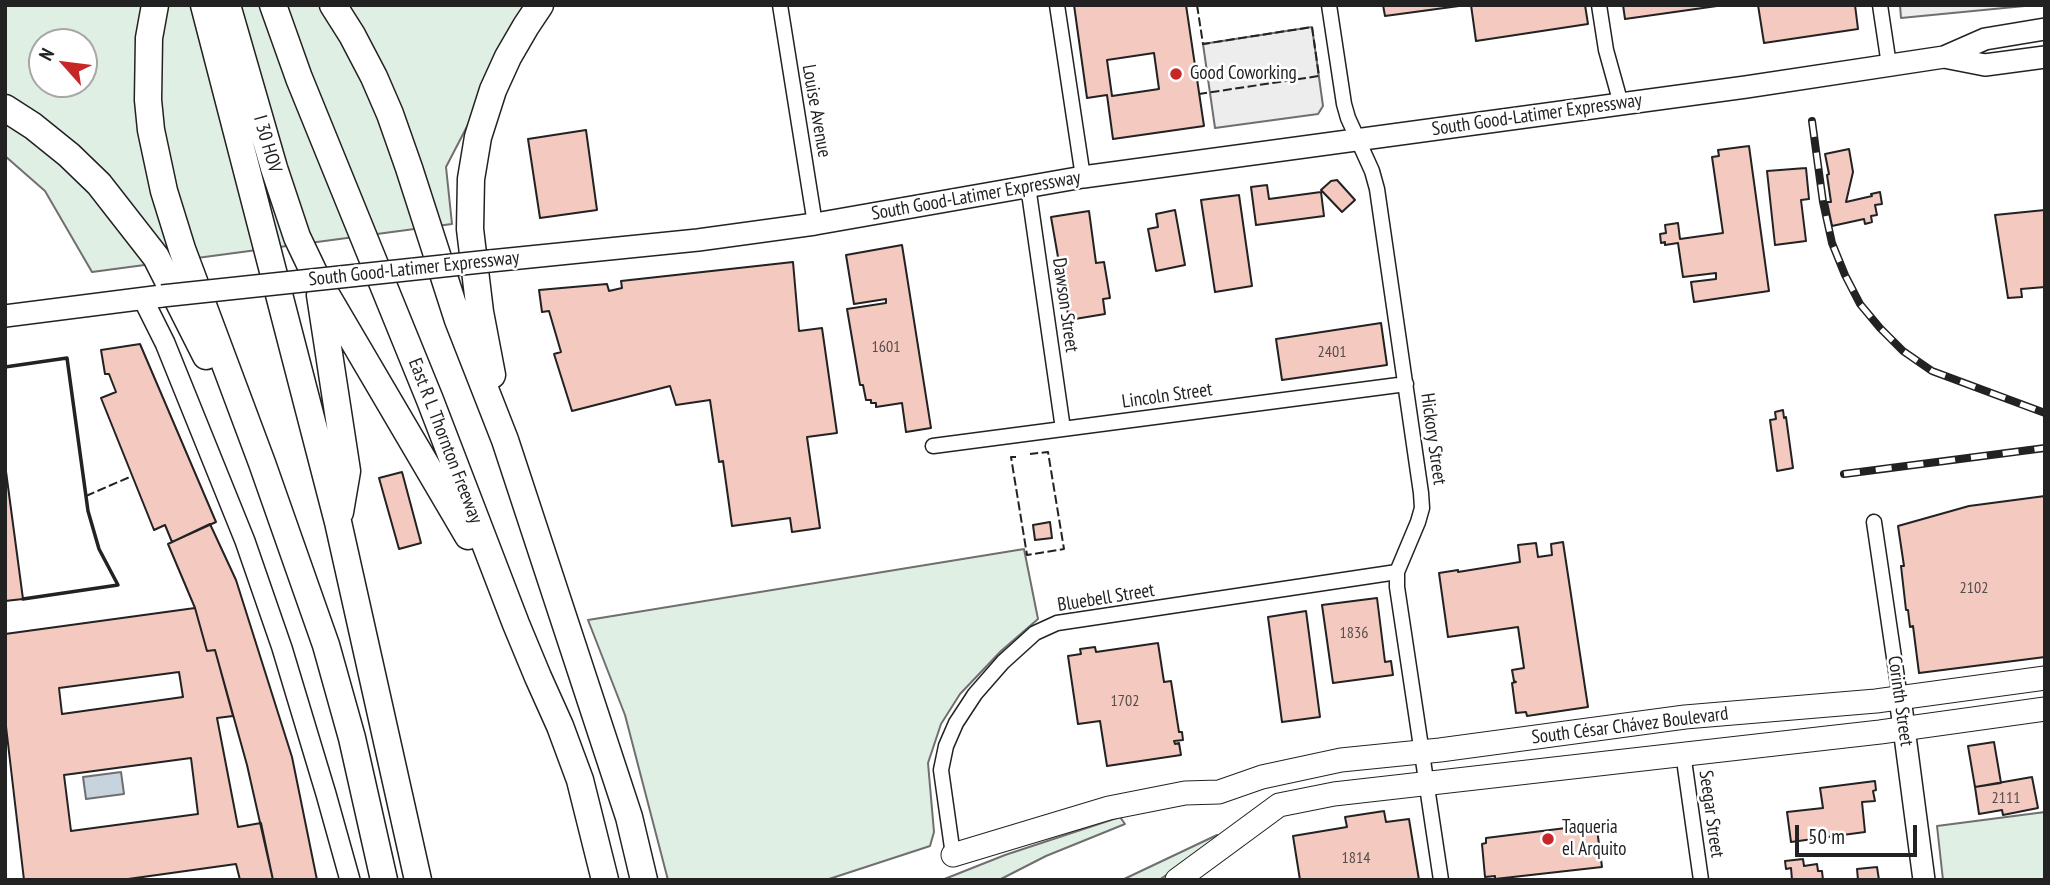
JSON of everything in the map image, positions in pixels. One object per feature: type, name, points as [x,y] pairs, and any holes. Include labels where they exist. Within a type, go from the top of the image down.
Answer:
[{"type":"highway","points":[[155,5],[149,38],[148,100],[159,170],[182,249],[326,645],[352,738],[383,880]]},
{"type":"highway","points":[[204,5],[338,522],[418,880]]},
{"type":"highway","name":"I 30 HOV","points":[[227,5],[297,237],[317,279],[450,503],[516,624]]},
{"type":"highway","name":"I 30 HOV","points":[[244,5],[297,187],[317,279],[347,471],[338,522]]},
{"type":"highway","name":"East R L Thornton Freeway","points":[[273,5],[299,78],[430,400],[516,624],[560,726],[580,780],[605,880]]},
{"type":"highway","points":[[333,5],[374,77],[410,168],[458,320],[505,440],[629,817],[644,880]]},
{"type":"highway","points":[[505,440],[479,300],[470,229],[471,179],[478,137],[494,90],[508,57],[540,5]]},
{"type":"highway","points":[[5,108],[69,155],[99,184],[156,257],[262,463]]},
{"type":"main road","name":"South Good-Latimer Expressway","points":[[5,316],[698,240],[815,224],[1083,177],[1944,57],[1984,39],[2045,29]]},
{"type":"main road","name":"South Good-Latimer Expressway","points":[[1944,57],[1984,65],[2045,57]]},
{"type":"main road","name":"South César Chávez Boulevard","points":[[953,855],[1109,808],[1185,793],[1219,792],[1262,777],[1341,760],[1685,717],[1900,698],[2045,678]]},
{"type":"main road","name":"Corinth Street","points":[[1900,698],[1924,880]]},
{"type":"main road","name":"South César Chávez Boulevard","points":[[1177,880],[1279,805],[1334,794],[1904,729],[2045,709]]},
{"type":"street","name":"Louise Avenue","points":[[780,5],[815,224]]},
{"type":"street","points":[[1057,5],[1083,177]]},
{"type":"street","name":"Hickory Street","points":[[1329,5],[1344,104],[1377,189],[1421,493],[1422,508],[1413,537],[1397,572],[1397,587],[1440,880]]},
{"type":"street","points":[[1599,5],[1606,50],[1621,104]]},
{"type":"street","points":[[1880,5],[1889,65]]},
{"type":"street","name":"Dawson Street","points":[[1028,186],[1063,429]]},
{"type":"street","points":[[152,298],[165,342],[245,541],[282,648],[351,880]]},
{"type":"street","name":"Lincoln Street","points":[[933,446],[1406,384]]},
{"type":"street","name":"Corinth Street","points":[[1874,522],[1900,698]]},
{"type":"street","name":"Bluebell Street","points":[[953,855],[941,770],[946,746],[956,723],[975,694],[1003,662],[1035,633],[1057,623],[1397,572]]},
{"type":"street","name":"Seegar Street","points":[[1683,753],[1701,880]]},
{"type":"green space","points":[[5,5],[530,5],[446,167],[452,224],[92,272],[45,191],[5,156]]},
{"type":"green space","points":[[1024,549],[1038,619],[1001,651],[960,694],[941,724],[928,763],[934,832],[930,846],[826,880],[668,880],[625,715],[588,620]]},
{"type":"green space","points":[[2045,812],[2045,880],[1943,880],[1937,826]]},
{"type":"green space","points":[[1120,817],[1125,824],[1046,856],[999,880],[942,880],[1005,855]]},
{"type":"green space","points":[[1217,835],[1221,838],[1159,880],[1122,880]]},
{"type":"shaded area","points":[[1900,5],[2035,5],[1901,18]]},
{"type":"shaded area","points":[[1312,27],[1323,106],[1318,114],[1215,128],[1203,44]]},
{"type":"shaded area","points":[[121,772],[124,794],[86,799],[83,777]]},
{"type":"building","name":"Good Coworking","points":[[1074,5],[1186,5],[1204,126],[1113,139],[1107,95],[1087,98]],"holes":[[[1154,53],[1159,89],[1112,96],[1107,60]]]},
{"type":"building","points":[[1383,5],[1459,5],[1459,6],[1385,16]]},
{"type":"building","points":[[1471,5],[1585,5],[1588,24],[1476,41]]},
{"type":"building","points":[[1623,5],[1724,5],[1625,19]]},
{"type":"building","points":[[1758,5],[1855,5],[1858,29],[1764,43]]},
{"type":"building","points":[[586,130],[597,210],[540,218],[528,139]]},
{"type":"building","points":[[1749,146],[1769,291],[1694,302],[1691,282],[1716,279],[1716,273],[1683,277],[1678,243],[1661,243],[1660,234],[1666,233],[1665,225],[1678,223],[1680,239],[1723,233],[1712,157],[1719,156],[1718,150]]},
{"type":"building","points":[[1849,149],[1853,172],[1846,202],[1880,192],[1882,204],[1875,205],[1877,215],[1871,216],[1872,222],[1865,224],[1864,219],[1832,226],[1827,202],[1831,202],[1825,154]]},
{"type":"building","points":[[1806,168],[1809,199],[1801,200],[1806,241],[1775,245],[1767,171]]},
{"type":"building","points":[[1337,180],[1355,200],[1342,212],[1321,190],[1331,181]]},
{"type":"building","points":[[1267,185],[1269,199],[1321,192],[1324,216],[1256,225],[1251,187]]},
{"type":"building","points":[[1239,195],[1252,286],[1215,292],[1201,200]]},
{"type":"building","points":[[1175,210],[1185,265],[1156,271],[1148,229],[1158,227],[1156,214]]},
{"type":"building","points":[[2045,210],[2045,287],[2021,289],[2022,297],[2008,298],[1995,215]]},
{"type":"building","points":[[1089,211],[1096,263],[1104,262],[1110,298],[1103,299],[1105,314],[1069,320],[1051,217]]},
{"type":"building","points":[[902,245],[931,428],[906,432],[902,403],[876,407],[876,403],[866,400],[863,385],[860,385],[847,309],[886,303],[886,299],[854,304],[846,255]]},
{"type":"building","points":[[793,262],[799,331],[822,328],[837,433],[807,437],[820,528],[792,532],[790,518],[732,526],[723,461],[719,462],[710,400],[676,405],[670,386],[572,411],[554,354],[561,352],[549,311],[542,312],[539,290],[607,284],[609,291],[622,288],[621,281]]},
{"type":"building","points":[[1381,323],[1387,365],[1282,380],[1276,339]]},
{"type":"building","points":[[140,344],[216,522],[172,542],[165,525],[154,530],[101,398],[116,392],[109,374],[105,374],[101,350]]},
{"type":"building","points":[[1783,410],[1793,468],[1777,471],[1770,420],[1776,419],[1775,412]]},
{"type":"building","points":[[5,464],[23,599],[5,601]]},
{"type":"building","points":[[402,472],[421,543],[399,549],[379,478]]},
{"type":"building","points":[[2045,496],[2045,657],[1919,673],[1913,626],[1910,627],[1906,610],[1901,566],[1904,566],[1898,526],[1969,506]]},
{"type":"building","points":[[1050,522],[1052,538],[1035,540],[1033,525]]},
{"type":"building","points":[[210,524],[236,580],[292,757],[317,880],[273,880],[247,765],[215,650],[207,651],[195,608],[168,544]]},
{"type":"building","points":[[1563,542],[1588,707],[1527,716],[1526,712],[1516,713],[1512,683],[1516,682],[1512,670],[1524,668],[1518,627],[1448,637],[1439,573],[1520,562],[1518,545],[1536,543],[1538,557],[1552,555],[1551,544]]},
{"type":"building","points":[[1377,598],[1385,662],[1391,661],[1393,675],[1333,683],[1322,605]]},
{"type":"building","points":[[195,608],[207,651],[215,650],[233,716],[217,718],[238,827],[261,823],[273,880],[240,880],[236,864],[121,880],[24,880],[5,718],[5,634]],"holes":[[[179,672],[183,697],[62,714],[59,688]],[[191,758],[198,814],[71,831],[64,775]]]},
{"type":"building","points":[[1306,611],[1320,717],[1282,722],[1268,617]]},
{"type":"building","points":[[1158,643],[1164,682],[1171,681],[1179,732],[1182,732],[1183,740],[1174,741],[1175,744],[1179,743],[1181,755],[1107,766],[1100,721],[1078,724],[1068,656],[1081,654],[1080,649],[1095,647],[1096,652]]},
{"type":"building","points":[[1994,742],[2001,783],[1975,787],[1968,746]]},
{"type":"building","points":[[2032,777],[2038,808],[2003,815],[2002,810],[1979,814],[1975,787]]},
{"type":"building","points":[[1875,781],[1875,801],[1862,802],[1865,832],[1791,842],[1787,812],[1823,808],[1820,788]]},
{"type":"building","points":[[1384,811],[1386,822],[1409,819],[1419,880],[1300,880],[1293,836],[1347,827],[1345,817]]},
{"type":"building","points":[[1566,828],[1567,832],[1597,829],[1602,867],[1495,879],[1495,876],[1485,877],[1482,844],[1486,843],[1486,838]]},
{"type":"building","points":[[1803,859],[1804,866],[1817,864],[1818,871],[1822,871],[1823,880],[1792,880],[1791,868],[1786,869],[1785,861]]},
{"type":"building","points":[[1877,867],[1879,880],[1858,880],[1857,869]]},
{"type":"railway","points":[[1812,121],[1823,202],[1832,243],[1860,304],[1903,351],[1932,371],[2045,413]]},
{"type":"railway","points":[[1844,474],[2045,448]]},
{"type":"fence","points":[[1197,5],[1203,44],[1312,27],[1319,76],[1199,94]]},
{"type":"fence","points":[[1016,457],[1011,457],[1027,555],[1064,549],[1048,452],[1030,454]]},
{"type":"fence","points":[[86,496],[132,476]]},
{"type":"wall","points":[[5,367],[67,358],[88,511],[99,549],[118,585],[23,599]]},
{"type":"place","name":"Good Coworking","points":[[1176,74]]},
{"type":"place","name":"Taqueria el Arquito","points":[[1548,839]]}]
